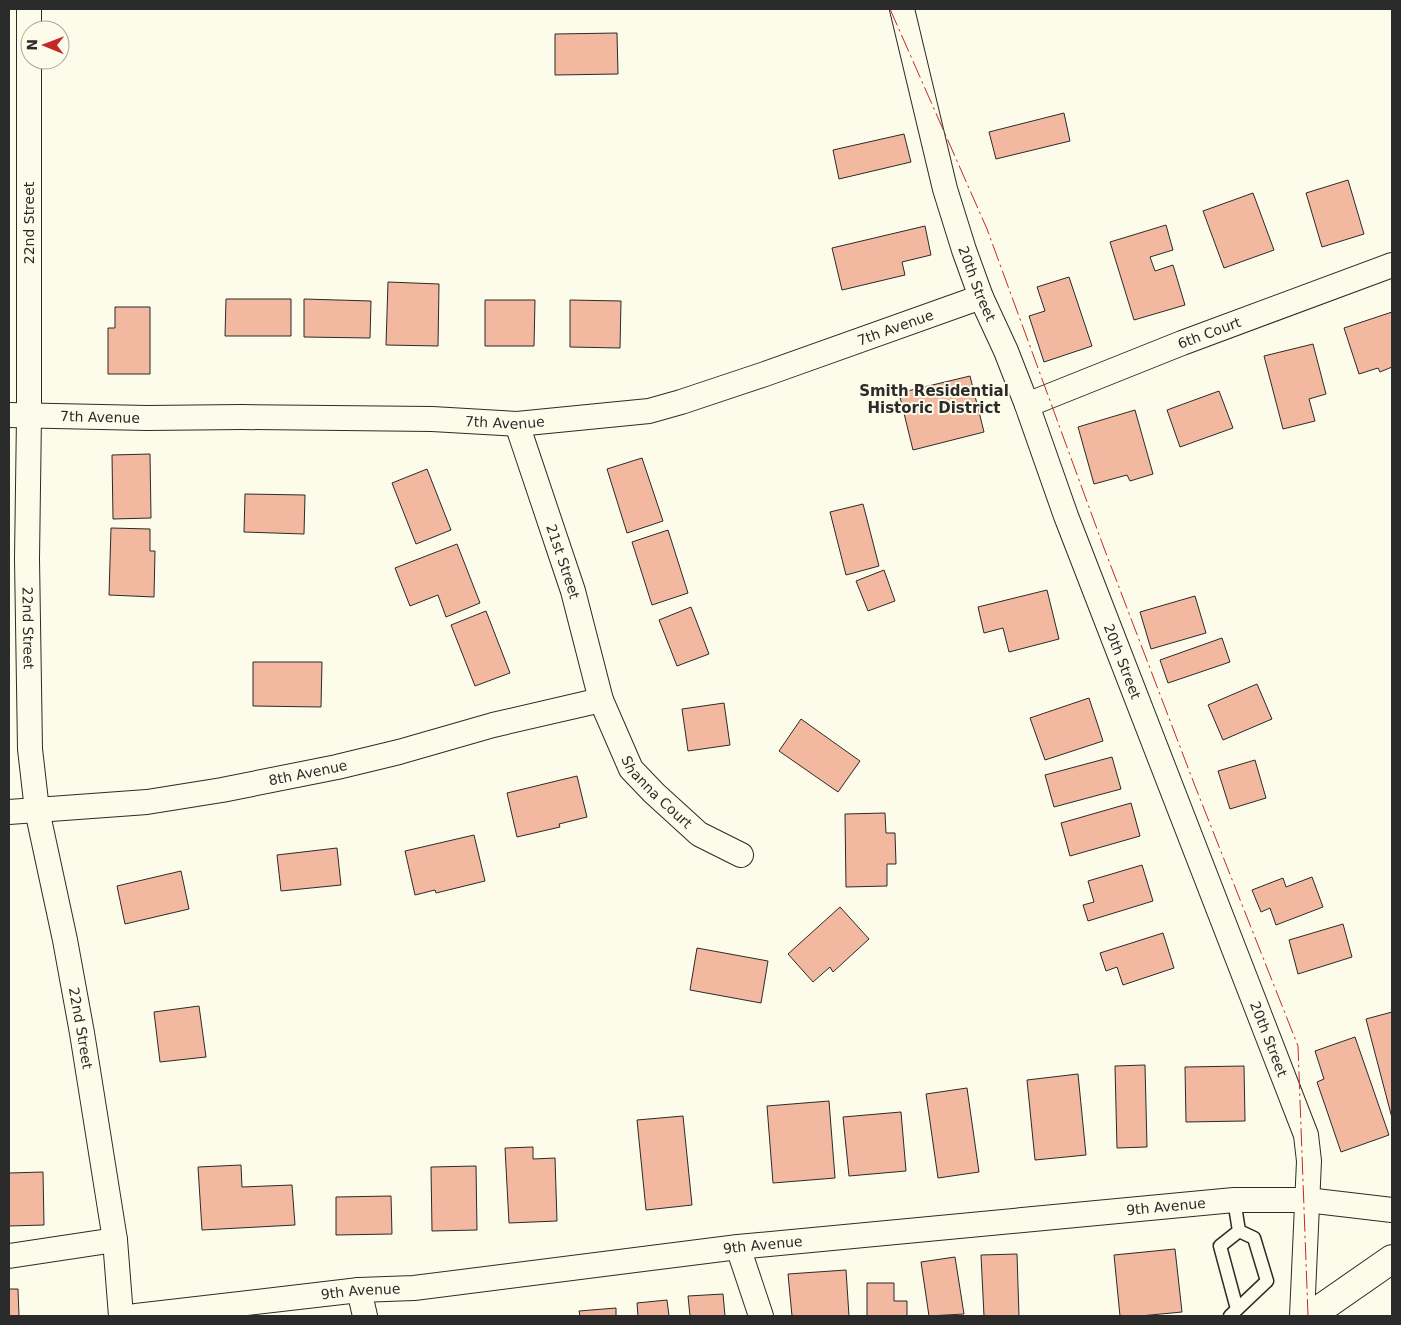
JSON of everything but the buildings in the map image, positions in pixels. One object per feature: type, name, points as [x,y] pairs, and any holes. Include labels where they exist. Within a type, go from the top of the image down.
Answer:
[{"type":"main road","points":[[1310,1316],[1392,1259]]},
{"type":"street","name":"22nd Street","points":[[29,9],[19,416],[28,559],[30,749],[37,810],[65,940],[115,1240]]},
{"type":"street","name":"20th Street","points":[[902,9],[945,190],[964,250],[981,297],[1006,351],[1027,405],[1066,516],[1306,1135],[1309,1161],[1302,1316]]},
{"type":"street","name":"6th Court","points":[[1027,405],[1182,343],[1392,265]]},
{"type":"street","name":"7th Avenue","points":[[19,416],[432,419],[517,424],[649,410],[681,402],[765,374],[981,297]]},
{"type":"street","name":"21st Street","points":[[517,424],[573,592],[601,700]]},
{"type":"street","name":"8th Avenue","points":[[9,812],[147,802],[222,790],[337,767],[399,752],[493,725],[601,700]]},
{"type":"street","name":"Shanna Court","points":[[601,700],[631,769],[699,834],[741,855]]},
{"type":"street","name":"9th Avenue","points":[[136,1316],[358,1290],[414,1288],[738,1246],[1234,1200],[1307,1200],[1392,1210]]},
{"type":"street","points":[[9,1256],[115,1240],[121,1316]]},
{"type":"street","points":[[738,1246],[760,1316]]},
{"type":"street","points":[[358,1290],[365,1316]]},
{"type":"lane","points":[[1234,1200],[1239,1231]]},
{"type":"lane","points":[[1233,1312],[1220,1246],[1239,1231]]},
{"type":"lane","points":[[1233,1312],[1267,1281],[1254,1238],[1239,1231]]},
{"type":"power","points":[[890,9],[987,229],[1104,548],[1195,786],[1298,1046],[1308,1316]]},
{"type":"district","name":"Smith Residential Historic District","points":[[934,400]]}]
